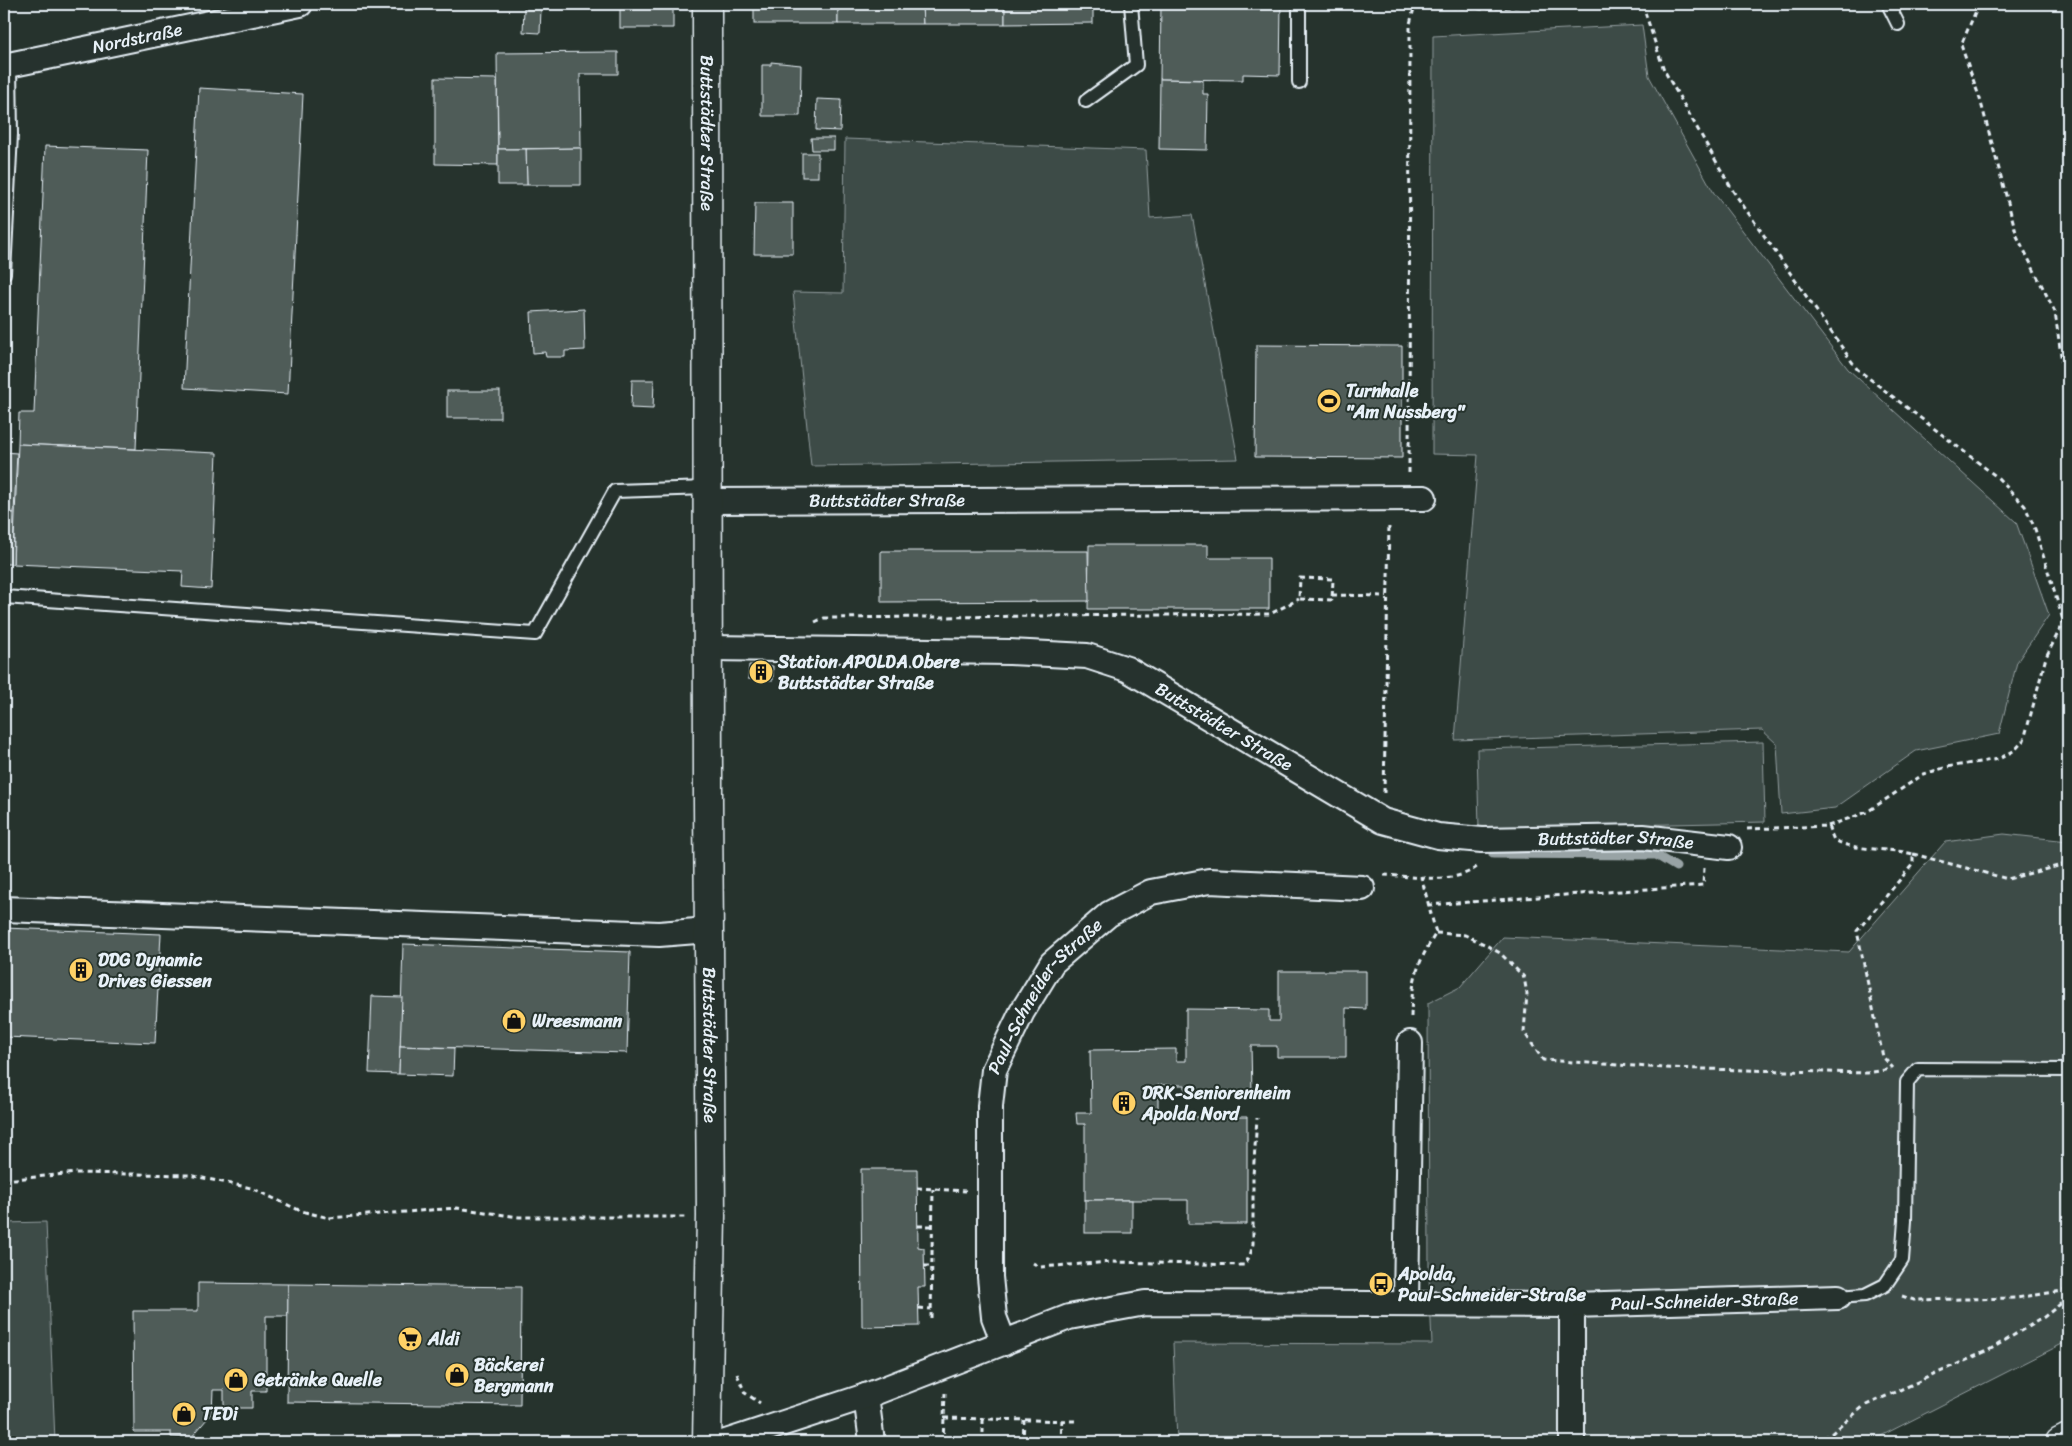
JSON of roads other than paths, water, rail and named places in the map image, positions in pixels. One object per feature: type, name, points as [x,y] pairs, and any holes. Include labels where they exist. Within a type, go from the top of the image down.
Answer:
[{"type":"street","name":"Nordstraße","points":[[7,66],[300,4]]},
{"type":"street","name":"Buttstädter Straße","points":[[707,4],[711,1216],[707,1442]]},
{"type":"street","name":"Buttstädter Straße","points":[[708,494],[1407,498]]},
{"type":"street","name":"Buttstädter Straße","points":[[708,648],[1010,652],[1087,656],[1127,669],[1383,821],[1438,836],[1482,840],[1643,837],[1729,847]]},
{"type":"street","name":"Paul-Schneider-Straße","points":[[1004,1343],[994,1317],[990,1277],[990,1106],[994,1070],[1022,1012],[1052,964],[1109,914],[1151,892],[1209,881],[1368,881]]},
{"type":"street","points":[[4,909],[659,934],[709,930]]},
{"type":"street","points":[[1406,1304],[1410,1043]]},
{"type":"street","name":"Paul-Schneider-Straße","points":[[726,1442],[866,1396],[1069,1317],[1145,1303],[1572,1305],[1838,1297]]},
{"type":"street","points":[[1572,1305],[1572,1442]]},
{"type":"street","points":[[866,1396],[872,1442]]},
{"type":"street","points":[[2060,1442],[2068,1438]]},
{"type":"lane","points":[[1086,101],[1136,65],[1131,4]]},
{"type":"lane","points":[[1299,4],[1299,82]]},
{"type":"lane","points":[[1888,4],[1898,24]]},
{"type":"lane","points":[[4,273],[11,134],[7,66]]},
{"type":"lane","points":[[4,597],[535,634],[615,491],[708,494]]},
{"type":"lane","points":[[1838,1297],[1866,1296],[1884,1285],[1902,1260],[1905,1221],[1907,1082],[1918,1069],[2068,1070]]},
{"type":"waterway","points":[[1493,854],[1656,855],[1676,867]]},
{"type":"place","name":"Turnhalle \"Am Nussberg\"","points":[[1329,401]]},
{"type":"place","name":"Station APOLDA Obere Buttstädter Straße","points":[[761,672]]},
{"type":"place","name":"DDG Dynamic Drives Giessen","points":[[81,970]]},
{"type":"place","name":"Wreesmann","points":[[514,1021]]},
{"type":"place","name":"DRK-Seniorenheim Apolda Nord","points":[[1124,1103]]},
{"type":"place","name":"Apolda, Paul-Schneider-Straße","points":[[1381,1284]]},
{"type":"place","name":"Aldi","points":[[410,1339]]},
{"type":"place","name":"Bäckerei Bergmann","points":[[457,1375]]},
{"type":"place","name":"Getränke Quelle","points":[[236,1380]]},
{"type":"place","name":"TEDi","points":[[184,1414]]}]
